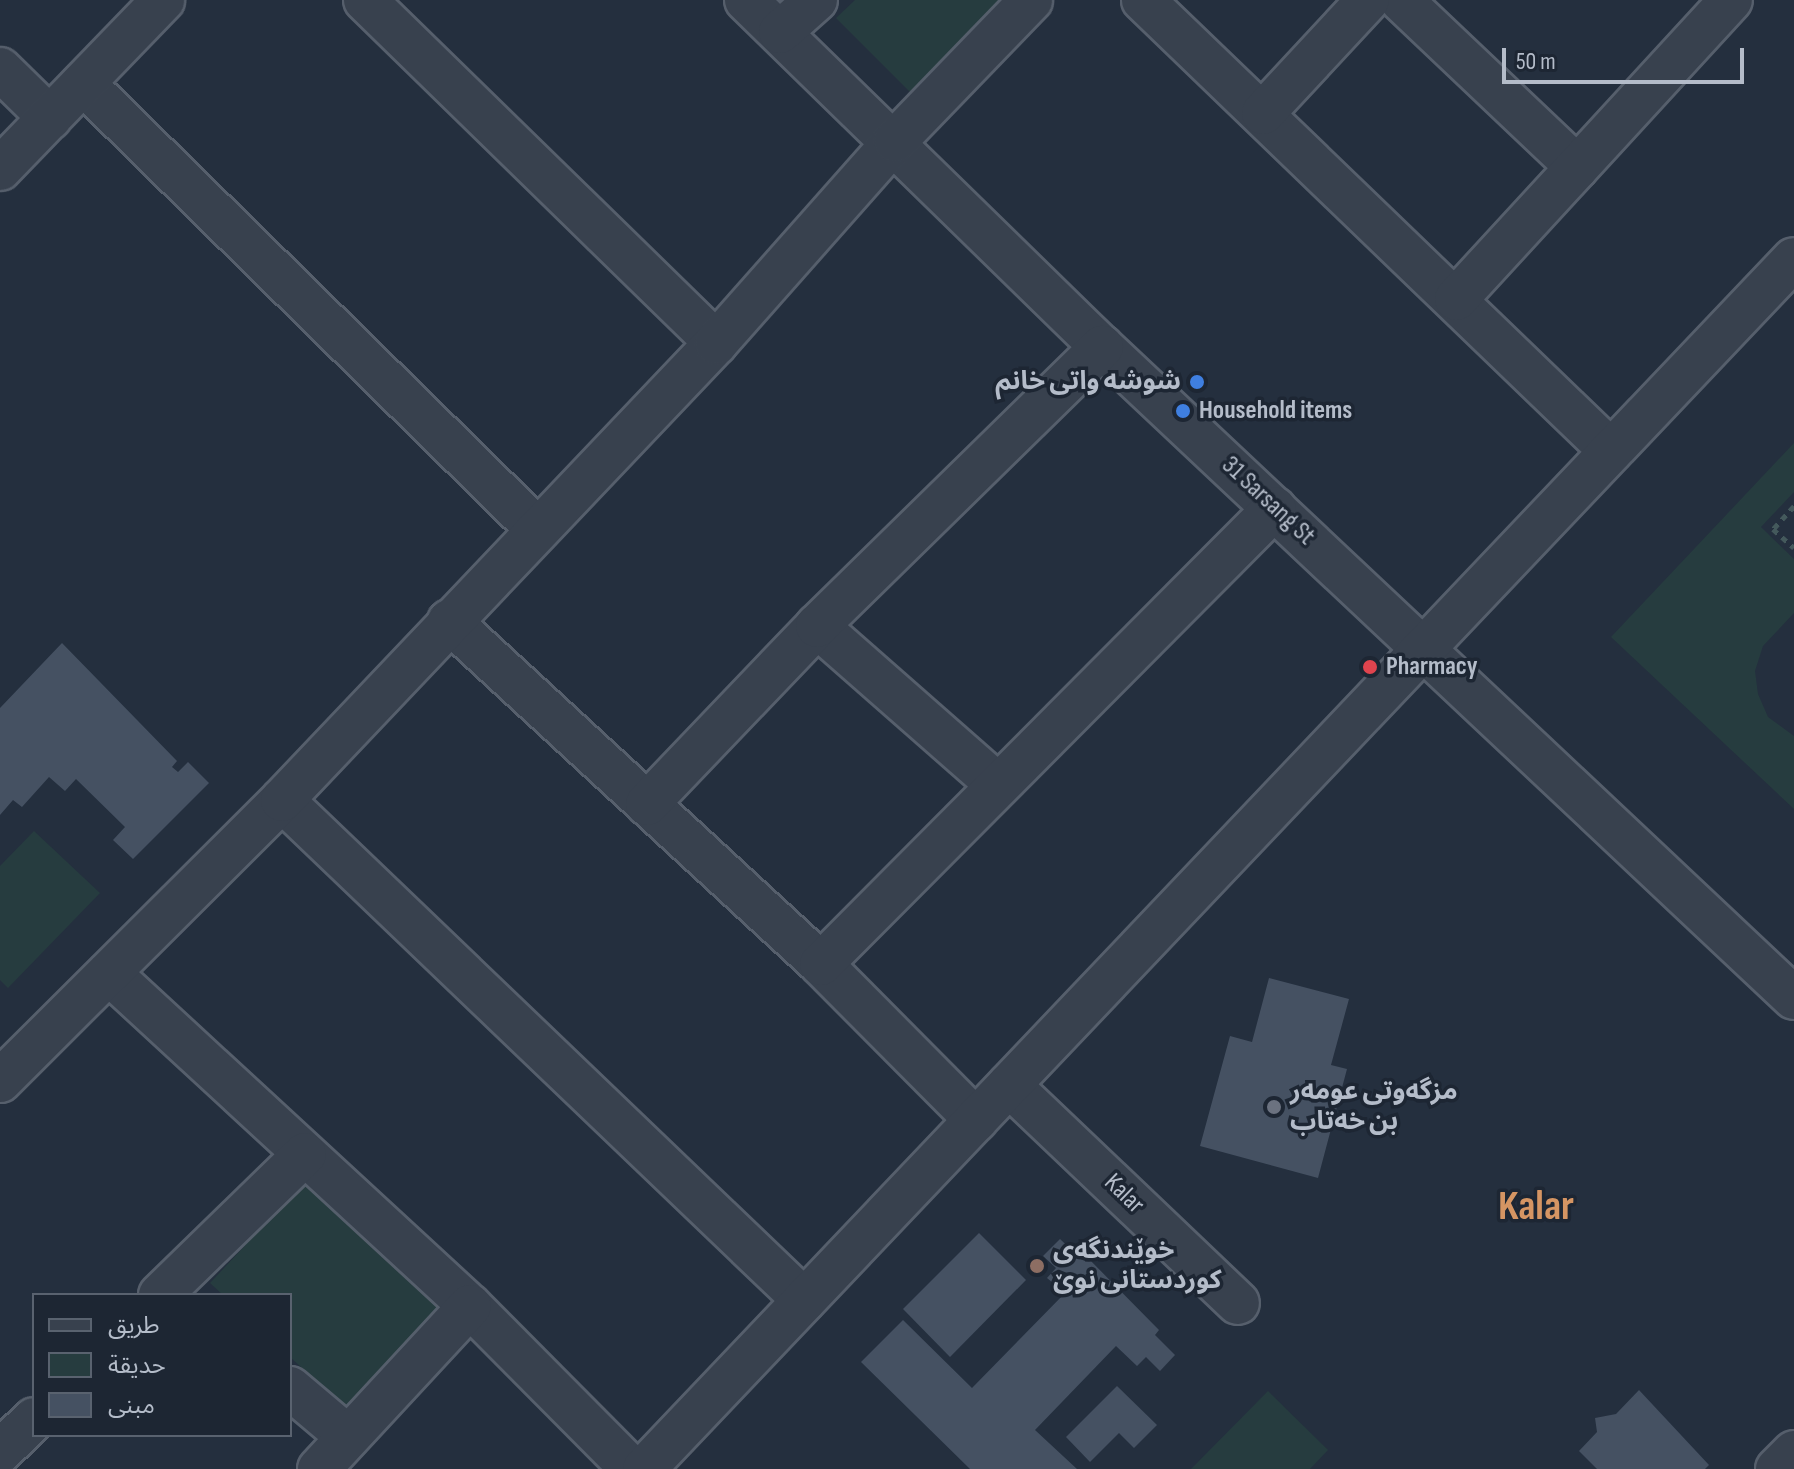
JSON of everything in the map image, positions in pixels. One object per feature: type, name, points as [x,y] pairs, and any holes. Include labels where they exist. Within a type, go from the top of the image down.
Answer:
[{"type":"street","points":[[0,169],[163,0]]},
{"type":"street","points":[[365,0],[716,343]]},
{"type":"street","name":"31 Sarsang St","points":[[746,0],[895,141],[1102,347],[1791,989]]},
{"type":"street","points":[[780,32],[816,0]]},
{"type":"street","points":[[1,1078],[282,800],[536,528],[716,343],[895,141],[1031,0]]},
{"type":"street","points":[[1143,0],[1611,451]]},
{"type":"street","points":[[1263,113],[1368,0]]},
{"type":"street","points":[[1401,0],[1577,167]]},
{"type":"street","points":[[1456,299],[1731,0]]},
{"type":"street","points":[[0,69],[50,118]]},
{"type":"street","points":[[83,83],[536,528]]},
{"type":"street","points":[[644,1469],[1794,259]]},
{"type":"street","points":[[647,804],[817,626],[1102,347]]},
{"type":"street","points":[[821,964],[1275,508]]},
{"type":"street","points":[[449,621],[821,964],[976,1120]]},
{"type":"street","points":[[817,626],[998,785]]},
{"type":"street","points":[[282,800],[804,1300]]},
{"type":"street","points":[[109,973],[470,1306],[632,1469]]},
{"type":"street","name":"Kalar","points":[[1009,1085],[1238,1303]]},
{"type":"street","points":[[170,1292],[305,1154]]},
{"type":"street","points":[[319,1469],[470,1306]]},
{"type":"street","points":[[292,1390],[348,1437]]},
{"type":"street","points":[[0,1452],[32,1421]]},
{"type":"street","points":[[1777,1469],[1794,1452]]},
{"type":"path","points":[[1794,506],[1773,529],[1794,548]]},
{"type":"green space","points":[[855,0],[1008,0],[913,95],[836,18]]},
{"type":"green space","points":[[1794,443],[1794,492],[1761,527],[1794,559],[1794,613],[1763,646],[1755,671],[1758,694],[1768,717],[1794,736],[1794,809],[1611,637]]},
{"type":"green space","points":[[34,831],[100,893],[8,988],[0,980],[0,866]]},
{"type":"green space","points":[[309,1177],[444,1301],[345,1407],[292,1359],[292,1293],[221,1293],[210,1283]]},
{"type":"green space","points":[[1268,1391],[1328,1450],[1310,1469],[1191,1469]]},
{"type":"building","points":[[62,643],[177,761],[172,767],[178,772],[188,762],[209,783],[133,859],[113,840],[125,827],[76,779],[65,791],[49,777],[22,807],[13,800],[0,815],[0,708]]},
{"type":"building","name":"مزگەوتی عومەر بن خەتاب","points":[[1269,978],[1349,999],[1331,1065],[1347,1069],[1318,1178],[1200,1146],[1230,1036],[1252,1042]]},
{"type":"building","points":[[979,1233],[1026,1280],[950,1357],[903,1309]]},
{"type":"building","points":[[1060,1239],[1082,1260],[1086,1256],[1159,1330],[1155,1335],[1175,1355],[1160,1371],[1146,1357],[1137,1366],[1116,1346],[1035,1430],[1077,1469],[970,1469],[861,1362],[903,1320],[972,1388],[1065,1293],[1047,1278],[1056,1268],[1043,1256]]},
{"type":"building","points":[[1117,1386],[1157,1425],[1134,1448],[1119,1433],[1090,1462],[1066,1437]]},
{"type":"building","points":[[1639,1390],[1709,1465],[1705,1469],[1597,1469],[1579,1451],[1597,1432],[1595,1418],[1616,1414]]},
{"type":"place","name":"شوشه واتى خانم","points":[[1197,382]]},
{"type":"place","name":"Household items","points":[[1183,411]]},
{"type":"place","name":"Pharmacy","points":[[1370,667]]},
{"type":"place","name":"مزگەوتی عومەر بن خەتاب","points":[[1274,1107]]},
{"type":"place","name":"خوێندنگەی کوردستانی نوێ","points":[[1037,1266]]},
{"type":"district","name":"Kalar","points":[[1536,1207]]}]
